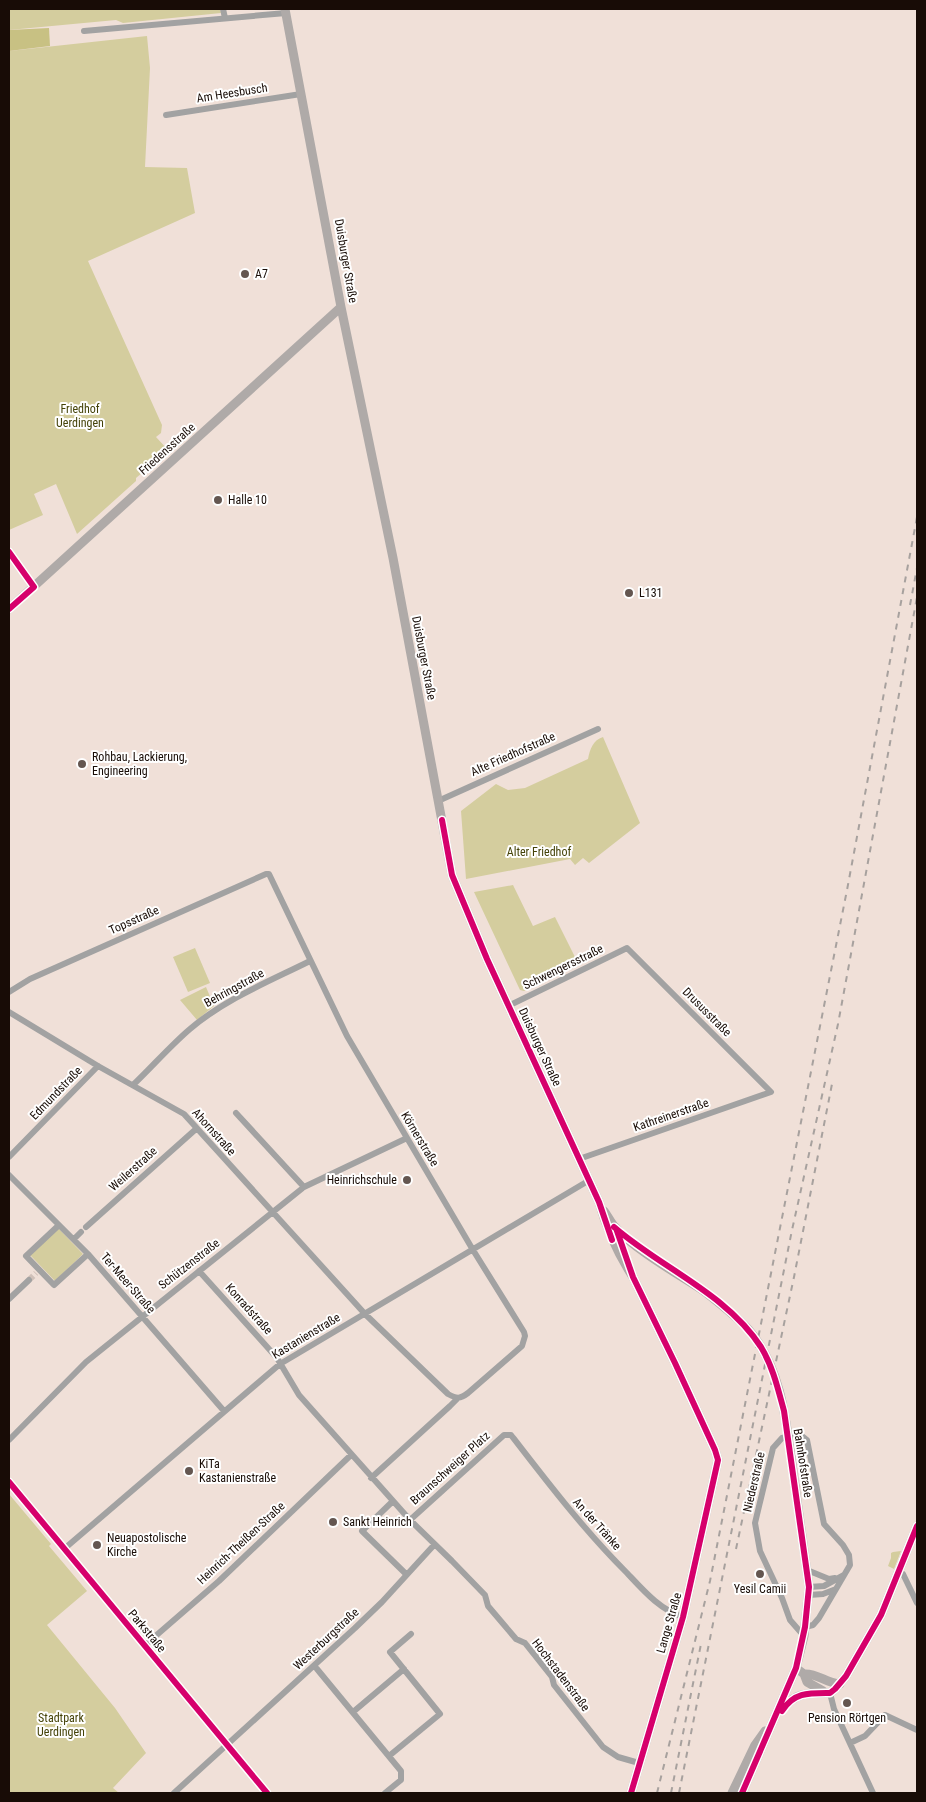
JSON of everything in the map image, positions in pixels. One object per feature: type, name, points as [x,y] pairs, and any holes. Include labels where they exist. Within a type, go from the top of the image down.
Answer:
[{"type":"main road","name":"Duisburger Straße","points":[[285,11],[341,307],[393,558],[452,875],[508,1006],[599,1202],[606,1226],[617,1251],[634,1278]]},
{"type":"main road","name":"Friedensstraße","points":[[9,609],[341,307]]},
{"type":"main road","name":"Bahnhofstraße","points":[[599,1202],[614,1227],[730,1311],[748,1330],[761,1348],[778,1385],[784,1411],[809,1591],[805,1631],[796,1668],[742,1793]]},
{"type":"main road","name":"Duisburger Straße","points":[[614,1227],[634,1278],[678,1369],[717,1457]]},
{"type":"main road","points":[[629,1265],[630,1260],[636,1255],[646,1252]]},
{"type":"main road","name":"Lange Straße","points":[[631,1793],[683,1617],[717,1467],[717,1457]]},
{"type":"main road","points":[[770,1729],[787,1703],[795,1697],[803,1694],[830,1694],[840,1684],[855,1662],[881,1615],[917,1526]]},
{"type":"main road","points":[[796,1668],[804,1674],[813,1674],[825,1681],[840,1684]]},
{"type":"main road","points":[[804,1674],[806,1682],[830,1694]]},
{"type":"main road","name":"Bahnhofstraße","points":[[732,1793],[755,1745],[775,1717]]},
{"type":"street","points":[[223,9],[225,18]]},
{"type":"street","name":"Duisburger Straße","points":[[84,31],[285,11]]},
{"type":"street","name":"Am Heesbusch","points":[[166,115],[301,94]]},
{"type":"street","name":"Alte Friedhofstraße","points":[[438,801],[598,729]]},
{"type":"street","name":"Körnerstraße","points":[[269,874],[347,1036],[473,1250],[524,1332],[525,1336],[519,1350],[468,1393],[457,1399]]},
{"type":"street","name":"Topsstraße","points":[[9,992],[30,979],[269,874]]},
{"type":"street","name":"Schwengersstraße","points":[[508,1006],[627,948]]},
{"type":"street","name":"Drususstraße","points":[[627,948],[771,1092]]},
{"type":"street","name":"Behringstraße","points":[[133,1085],[191,1028],[222,1005],[310,961]]},
{"type":"street","name":"Ahornstraße","points":[[9,1012],[98,1066],[184,1114],[365,1314]]},
{"type":"street","name":"Edmundstraße","points":[[9,1156],[98,1066]]},
{"type":"street","name":"Kathreinerstraße","points":[[578,1159],[771,1092]]},
{"type":"street","points":[[236,1113],[304,1187]]},
{"type":"street","name":"Weilerstraße","points":[[86,1227],[196,1129]]},
{"type":"street","name":"Schützenstraße","points":[[9,1440],[86,1362],[304,1187],[407,1138]]},
{"type":"street","name":"Ter-Meer-Straße","points":[[9,1176],[88,1254],[224,1410]]},
{"type":"street","name":"Kastanienstraße","points":[[64,1549],[280,1364],[588,1181]]},
{"type":"street","points":[[59,1224],[26,1256],[38,1271],[54,1285],[88,1254]]},
{"type":"street","points":[[74,1239],[80,1232]]},
{"type":"street","name":"Konradstraße","points":[[199,1270],[277,1358],[280,1364]]},
{"type":"street","points":[[9,1299],[29,1280]]},
{"type":"street","points":[[280,1364],[298,1395],[371,1478],[457,1399],[448,1394],[365,1314]]},
{"type":"street","name":"Braunschweiger Platz","points":[[410,1520],[506,1434]]},
{"type":"street","name":"An der Tränke","points":[[506,1434],[511,1435],[560,1499],[614,1560],[664,1608],[683,1617]]},
{"type":"street","name":"Niederstraße","points":[[794,1435],[802,1436],[807,1440],[824,1524],[843,1545],[849,1555],[850,1565],[836,1590],[814,1625],[805,1631],[790,1620],[760,1551],[755,1523],[773,1448],[782,1438],[794,1435]]},
{"type":"street","name":"Heinrich-Theißen-Straße","points":[[144,1646],[225,1575],[351,1455]]},
{"type":"street","name":"Hochstadenstraße","points":[[371,1478],[485,1596],[488,1606],[516,1638],[525,1643],[552,1677],[554,1685],[603,1748],[618,1757],[639,1763]]},
{"type":"street","name":"Parkstraße","points":[[9,1482],[267,1793]]},
{"type":"street","points":[[393,1501],[362,1531],[406,1574]]},
{"type":"street","name":"Westerburgstraße","points":[[174,1793],[368,1615],[399,1584],[434,1544]]},
{"type":"street","points":[[807,1570],[829,1579],[838,1578]]},
{"type":"street","points":[[899,1572],[903,1574],[917,1603]]},
{"type":"street","points":[[809,1591],[824,1586],[845,1574]]},
{"type":"street","points":[[809,1591],[823,1594],[836,1590]]},
{"type":"street","points":[[389,1756],[440,1714],[390,1652],[411,1634]]},
{"type":"street","points":[[317,1669],[401,1772],[401,1780],[385,1793]]},
{"type":"street","points":[[353,1712],[404,1669]]},
{"type":"street","points":[[830,1694],[834,1709],[873,1793]]},
{"type":"street","points":[[850,1743],[865,1736],[885,1715],[917,1730]]},
{"type":"green space","points":[[9,9],[220,9],[221,13],[123,23],[116,20],[9,30]]},
{"type":"green space","name":"Friedhof Uerdingen","points":[[147,36],[150,68],[145,167],[187,168],[195,213],[88,261],[162,425],[161,433],[156,437],[169,451],[152,467],[149,467],[136,478],[136,481],[77,534],[56,484],[34,494],[43,515],[9,530],[9,51]]},
{"type":"green space","name":"Alter Friedhof","points":[[603,737],[640,823],[589,863],[583,858],[575,865],[570,859],[466,879],[461,811],[496,784],[508,790],[525,788],[588,759],[592,745]]},
{"type":"green space","points":[[513,885],[533,926],[555,917],[579,965],[524,991],[520,990],[474,892]]},
{"type":"green space","points":[[195,948],[210,983],[188,992],[173,957]]},
{"type":"green space","points":[[206,987],[214,1006],[197,1020],[180,1000]]},
{"type":"green space","points":[[58,1228],[83,1254],[55,1281],[30,1255]]},
{"type":"green space","name":"Stadtpark Uerdingen","points":[[9,1494],[87,1591],[47,1625],[115,1708],[146,1753],[113,1788],[119,1793],[9,1793]]},
{"type":"green space","points":[[901,1551],[894,1569],[888,1566],[891,1553]]},
{"type":"shaded area","points":[[49,28],[50,46],[9,51],[9,30]]},
{"type":"tunnel","points":[[29,1280],[36,1273]]},
{"type":"railway","points":[[657,1793],[710,1581],[847,890],[917,517]]},
{"type":"railway","points":[[910,605],[917,568]]},
{"type":"railway","points":[[679,1793],[792,1230],[838,1024],[917,597]]},
{"type":"railway","points":[[736,1549],[794,1277],[832,1084]]},
{"type":"railway","points":[[671,1793],[701,1644]]},
{"type":"cycle path","points":[[9,552],[34,587],[9,609]]},
{"type":"cycle path","points":[[442,820],[452,875],[487,959],[599,1202],[612,1240]]},
{"type":"cycle path","points":[[614,1227],[632,1242],[711,1296],[747,1328],[769,1362],[784,1411],[809,1587],[805,1627],[796,1668],[742,1793]]},
{"type":"cycle path","points":[[617,1231],[633,1277],[675,1363],[718,1460],[683,1617],[631,1793]]},
{"type":"cycle path","points":[[9,1482],[267,1793]]},
{"type":"cycle path","points":[[782,1711],[797,1697],[809,1694],[830,1693],[846,1676],[881,1615],[917,1526]]},
{"type":"place","name":"A7","points":[[245,274]]},
{"type":"place","name":"Halle 10","points":[[218,500]]},
{"type":"place","name":"L131","points":[[629,593]]},
{"type":"place","name":"Rohbau, Lackierung, Engineering","points":[[82,764]]},
{"type":"place","name":"Heinrichschule","points":[[407,1180]]},
{"type":"place","name":"KiTa Kastanienstraße","points":[[189,1471]]},
{"type":"place","name":"Sankt Heinrich","points":[[333,1522]]},
{"type":"place","name":"Neuapostolische Kirche","points":[[97,1545]]},
{"type":"place","name":"Yesil Camii","points":[[760,1574]]},
{"type":"place","name":"Pension Rörtgen","points":[[847,1703]]}]
